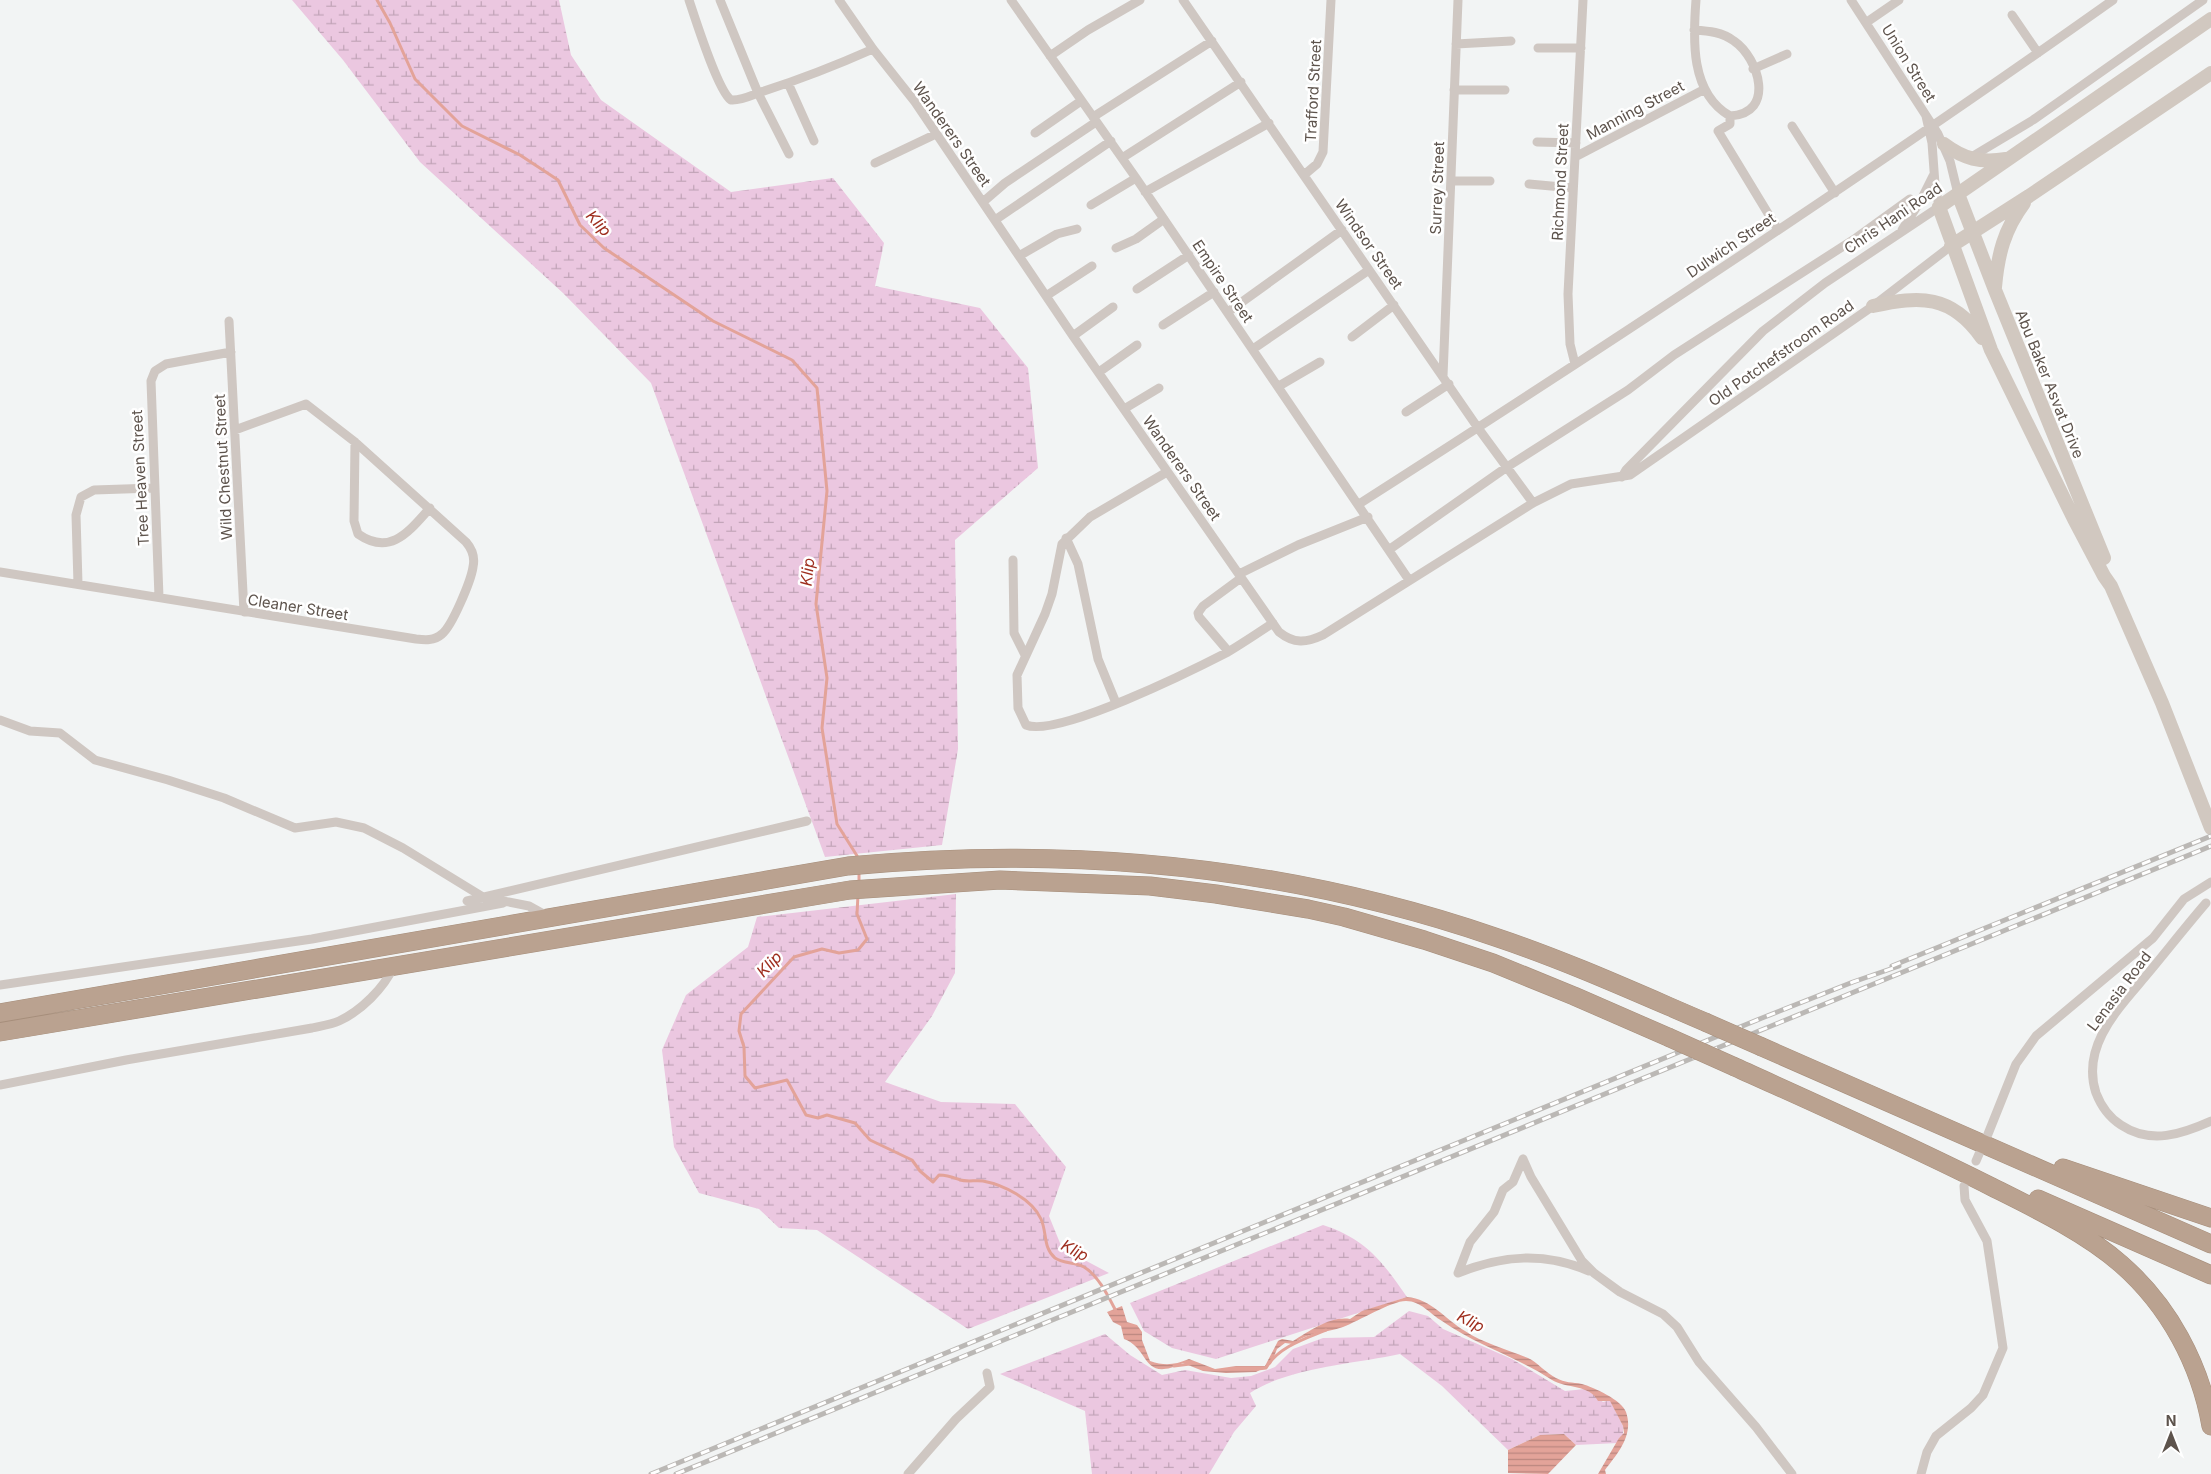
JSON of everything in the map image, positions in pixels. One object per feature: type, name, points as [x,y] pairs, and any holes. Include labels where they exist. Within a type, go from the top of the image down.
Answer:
[{"type":"highway","points":[[0,1013],[848,866],[1004,858],[1107,860],[1223,871],[1304,886],[1387,905],[1495,937],[1573,966],[2211,1244]]},
{"type":"highway","points":[[0,1032],[850,890],[899,885],[1000,880],[1116,884],[1207,893],[1308,909],[1398,932],[1493,963],[1668,1037],[1895,1139],[2042,1212],[2121,1263],[2145,1288],[2171,1322],[2186,1348],[2202,1388],[2211,1426]]},
{"type":"highway","points":[[1917,1115],[2211,1218]]},
{"type":"highway","points":[[1895,1139],[1947,1159],[2211,1275]]},
{"type":"main road","name":"Chris Hani Road","points":[[1939,207],[2211,19]]},
{"type":"main road","points":[[1951,246],[2029,196],[2211,73]]},
{"type":"main road","points":[[1944,144],[1968,159],[1983,161],[2007,159]]},
{"type":"main road","name":"Abu Baker Asvat Drive","points":[[1958,194],[2110,574],[2112,586],[2176,737],[2211,828]]},
{"type":"main road","points":[[1995,290],[1998,255],[2005,234],[2029,196]]},
{"type":"main road","name":"Abu Baker Asvat Drive","points":[[1939,207],[1951,246],[1991,350],[2078,527],[2104,576],[2112,586]]},
{"type":"main road","points":[[1873,306],[1909,299],[1940,302],[1954,308],[1965,318],[1991,350]]},
{"type":"street","points":[[689,0],[726,96],[734,100],[837,65],[872,48]]},
{"type":"street","points":[[720,0],[758,93],[789,154]]},
{"type":"street","name":"Wanderers Street","points":[[839,0],[872,48],[915,102],[1073,336],[1279,632],[1292,640],[1307,642],[1314,640],[1533,503],[1571,484],[1622,477]]},
{"type":"street","name":"Empire Street","points":[[1011,0],[1146,192],[1390,549],[1409,580]]},
{"type":"street","points":[[1050,56],[1088,30],[1140,0]]},
{"type":"street","name":"Windsor Street","points":[[1185,0],[1478,428],[1533,503]]},
{"type":"street","name":"Trafford Street","points":[[1304,176],[1317,164],[1324,152],[1331,0]]},
{"type":"street","name":"Surrey Street","points":[[1443,376],[1458,0]]},
{"type":"street","name":"Richmond Street","points":[[1575,364],[1570,344],[1568,304],[1583,0]]},
{"type":"street","points":[[1696,0],[1694,30],[1696,61],[1705,89]]},
{"type":"street","name":"Union Street","points":[[1851,0],[1926,116],[1931,128],[1944,144],[1958,194]]},
{"type":"street","points":[[1867,22],[1899,0]]},
{"type":"street","name":"Dulwich Street","points":[[1359,504],[1478,428],[1931,128],[2112,0]]},
{"type":"street","points":[[1968,159],[2033,120],[2203,0]]},
{"type":"street","points":[[2012,15],[2038,53]]},
{"type":"street","points":[[1694,30],[1713,31],[1736,42],[1746,53],[1753,69],[1760,89],[1758,100],[1752,110],[1741,116],[1730,116],[1730,124],[1718,131],[1778,230]]},
{"type":"street","points":[[983,202],[1006,183],[1095,119],[1212,41]]},
{"type":"street","points":[[1456,44],[1511,41]]},
{"type":"street","points":[[1538,48],[1581,48]]},
{"type":"street","points":[[1753,69],[1787,54]]},
{"type":"street","points":[[1122,158],[1241,82]]},
{"type":"street","points":[[788,83],[814,141]]},
{"type":"street","name":"Manning Street","points":[[1575,157],[1705,89],[1714,104],[1730,116]]},
{"type":"street","points":[[1454,90],[1505,90]]},
{"type":"street","points":[[1035,133],[1081,101]]},
{"type":"street","points":[[1146,192],[1269,123]]},
{"type":"street","points":[[1792,126],[1835,192]]},
{"type":"street","name":"Union Street","points":[[1931,128],[1934,175],[1939,207]]},
{"type":"street","points":[[875,163],[936,134]]},
{"type":"street","points":[[995,220],[1110,142]]},
{"type":"street","points":[[1537,142],[1576,143]]},
{"type":"street","points":[[1899,234],[1921,200],[1934,175]]},
{"type":"street","points":[[1091,206],[1136,178]]},
{"type":"street","points":[[1451,181],[1490,180]]},
{"type":"street","points":[[1529,184],[1574,188]]},
{"type":"street","points":[[1390,549],[1507,467],[1628,390],[1674,355],[1856,238],[1910,200]]},
{"type":"street","name":"Chris Hani Road","points":[[1622,477],[1626,470],[1763,331],[1818,288],[1939,207]]},
{"type":"street","points":[[1116,248],[1136,239],[1164,219]]},
{"type":"street","points":[[1019,256],[1057,234],[1077,229]]},
{"type":"street","points":[[1228,312],[1342,230]]},
{"type":"street","name":"Old Potchefstroom Road","points":[[1622,477],[1630,475],[1873,306],[1951,246]]},
{"type":"street","points":[[1137,289],[1189,255]]},
{"type":"street","points":[[1046,296],[1092,266]]},
{"type":"street","points":[[1253,349],[1370,270]]},
{"type":"street","points":[[1163,325],[1214,292]]},
{"type":"street","points":[[1352,337],[1394,306]]},
{"type":"street","points":[[1073,336],[1113,307]]},
{"type":"street","name":"Wild Chestnut Street","points":[[229,321],[244,612]]},
{"type":"street","points":[[1098,372],[1136,345]]},
{"type":"street","name":"Tree Heaven Street","points":[[159,597],[150,389],[155,371],[166,364],[231,352]]},
{"type":"street","points":[[1279,386],[1320,362]]},
{"type":"street","points":[[1406,412],[1449,384]]},
{"type":"street","points":[[1124,409],[1160,388]]},
{"type":"street","name":"Cleaner Street","points":[[0,572],[416,639],[436,638],[446,630],[471,575],[474,559],[466,542],[355,442],[306,404],[235,430]]},
{"type":"street","points":[[355,442],[354,521],[358,534],[378,542],[400,539],[430,508]]},
{"type":"street","points":[[1167,472],[1105,507],[1066,538],[1062,544],[1052,594],[1045,614],[1017,675],[1018,708],[1026,725],[1044,727],[1116,703],[1176,678],[1228,651],[1273,623]]},
{"type":"street","points":[[78,584],[76,515],[80,497],[94,490],[154,488]]},
{"type":"street","points":[[1228,651],[1199,617],[1198,613],[1204,606],[1240,576],[1298,545],[1368,517]]},
{"type":"street","points":[[1066,538],[1078,564],[1098,659],[1116,703]]},
{"type":"street","points":[[1013,560],[1014,633],[1025,654]]},
{"type":"street","points":[[0,720],[30,731],[60,733],[94,760],[168,780],[224,798],[295,828],[336,822],[364,828],[403,848],[483,896],[529,906],[550,917]]},
{"type":"street","points":[[467,901],[807,821]]},
{"type":"street","points":[[1988,1134],[2016,1064],[2036,1036],[2153,938],[2184,899],[2211,882]]},
{"type":"street","points":[[0,985],[312,939],[508,902]]},
{"type":"street","name":"Lenasia Road","points":[[2206,903],[2112,1019],[2098,1042],[2092,1069],[2099,1100],[2114,1120],[2129,1130],[2144,1135],[2170,1136],[2183,1134],[2211,1120]]},
{"type":"street","points":[[0,1085],[126,1060],[312,1028],[339,1021],[356,1010],[386,982],[394,966]]},
{"type":"street","points":[[1594,1274],[1571,1243],[1531,1177],[1524,1159],[1513,1182],[1503,1190],[1494,1212],[1470,1242],[1458,1273],[1494,1262],[1536,1256],[1573,1264],[1594,1274],[1620,1292],[1663,1314],[1677,1327],[1699,1362],[1756,1428],[1792,1474]]},
{"type":"street","points":[[1922,1474],[1927,1452],[1936,1436],[1984,1395],[2004,1348],[1987,1241],[1965,1200],[1964,1186]]},
{"type":"street","points":[[908,1474],[956,1419],[990,1387],[987,1373]]},
{"type":"green space","points":[[292,0],[559,0],[571,55],[601,100],[731,192],[833,178],[884,243],[875,286],[980,308],[1028,368],[1038,468],[955,540],[958,749],[942,845],[825,857],[651,383],[563,293],[420,162],[343,60]]},
{"type":"green space","points":[[956,894],[955,973],[932,1016],[885,1082],[941,1102],[1015,1104],[1066,1167],[1049,1216],[1062,1248],[1109,1273],[968,1329],[817,1230],[779,1228],[759,1209],[699,1193],[674,1147],[662,1050],[686,995],[748,947],[757,917]]},
{"type":"green space","points":[[1323,1225],[1362,1244],[1381,1262],[1407,1297],[1216,1359],[1172,1348],[1144,1331],[1130,1303]]},
{"type":"green space","points":[[1409,1311],[1428,1316],[1443,1329],[1512,1359],[1565,1391],[1586,1389],[1603,1402],[1610,1400],[1623,1426],[1623,1436],[1619,1438],[1618,1443],[1576,1445],[1564,1434],[1540,1435],[1508,1450],[1442,1386],[1400,1354],[1303,1372],[1266,1384],[1250,1393],[1256,1406],[1234,1432],[1209,1474],[1092,1474],[1085,1411],[1000,1374],[1105,1334],[1130,1355],[1162,1375],[1185,1370],[1231,1378],[1251,1376],[1275,1367],[1293,1349],[1323,1338],[1374,1337]]},
{"type":"shaded area","points":[[1407,1297],[1431,1305],[1472,1335],[1528,1358],[1562,1381],[1593,1388],[1619,1403],[1626,1412],[1628,1428],[1623,1443],[1605,1470],[1606,1474],[1598,1474],[1619,1438],[1624,1433],[1623,1426],[1610,1401],[1598,1401],[1583,1389],[1552,1380],[1525,1364],[1455,1329],[1416,1303],[1400,1302],[1343,1327],[1304,1337],[1293,1344],[1285,1343],[1277,1349],[1271,1364],[1256,1372],[1226,1373],[1203,1371],[1183,1363],[1170,1368],[1160,1369],[1153,1367],[1133,1344],[1124,1339],[1121,1326],[1113,1322],[1107,1312],[1122,1306],[1127,1322],[1137,1325],[1142,1332],[1142,1340],[1150,1361],[1170,1364],[1189,1359],[1215,1369],[1236,1366],[1265,1366],[1278,1341],[1282,1339],[1293,1341],[1328,1322],[1350,1319],[1362,1311]]},
{"type":"shaded area","points":[[1564,1434],[1576,1445],[1548,1474],[1508,1473],[1508,1450],[1540,1435]]},
{"type":"waterway","name":"Klip","points":[[377,0],[390,23],[415,79],[462,126],[520,155],[558,180],[580,225],[604,248],[713,321],[792,360],[817,388],[827,491],[816,604],[827,678],[822,728],[837,824],[859,859]]},
{"type":"waterway","name":"Klip","points":[[859,870],[859,884]]},
{"type":"waterway","name":"Klip","points":[[858,895],[857,914],[867,939],[858,950],[839,953],[822,949],[794,957],[741,1014],[739,1031],[744,1047],[745,1076],[755,1088],[787,1080],[806,1115],[818,1118],[827,1115],[855,1123],[870,1140],[912,1160],[920,1171],[933,1182],[939,1175],[945,1175],[963,1181],[991,1183],[1017,1194],[1031,1205],[1041,1219],[1051,1254],[1058,1260],[1081,1265],[1089,1271],[1103,1288],[1117,1313]]},
{"type":"waterway","name":"Klip","points":[[1258,1369],[1266,1368],[1277,1354],[1292,1344],[1326,1330]]},
{"type":"waterway","name":"Klip","points":[[1174,1366],[1190,1364]]},
{"type":"railway","points":[[1892,966],[2211,836]]},
{"type":"railway","points":[[676,1474],[2211,846]]},
{"type":"railway","points":[[651,1474],[1762,1018],[1899,966]]}]
